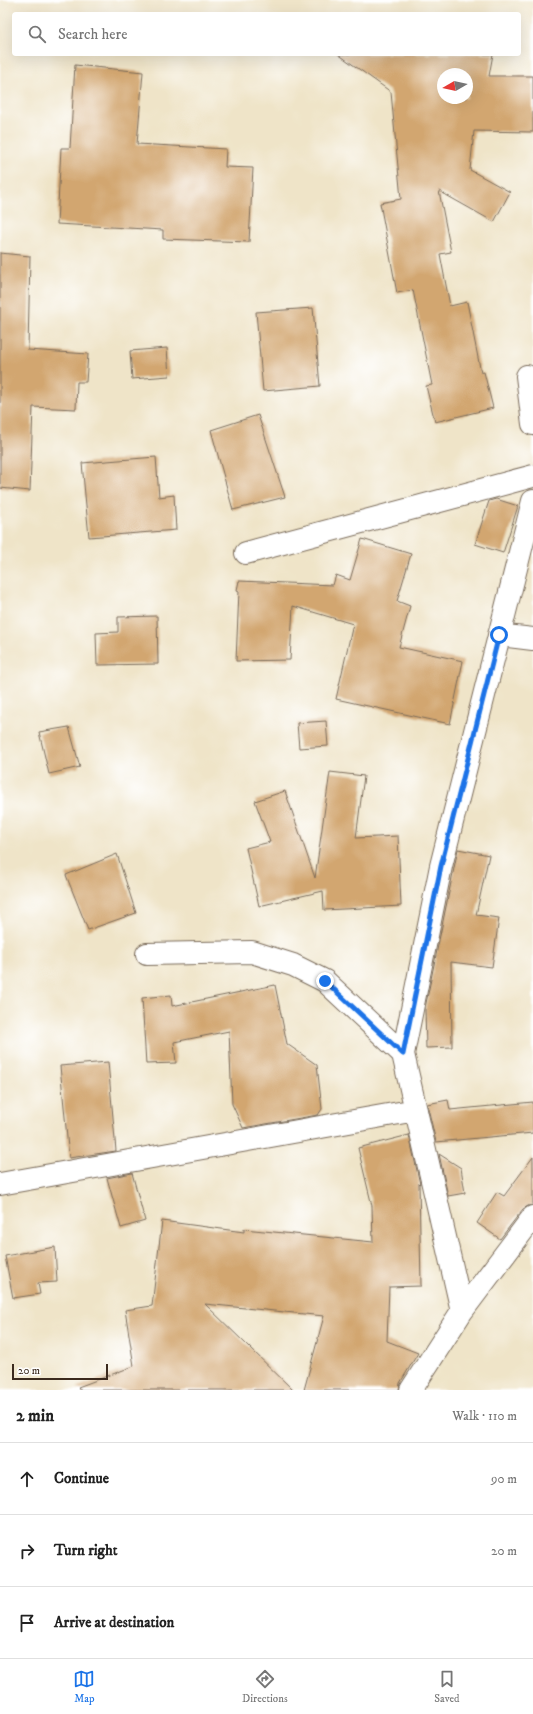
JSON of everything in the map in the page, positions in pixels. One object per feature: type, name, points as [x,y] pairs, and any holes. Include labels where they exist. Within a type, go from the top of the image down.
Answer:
[{"type":"street","points":[[527,376],[533,424]]},
{"type":"street","points":[[246,552],[533,476]]},
{"type":"street","points":[[462,1310],[403,1054],[441,866],[533,501]]},
{"type":"street","points":[[499,635],[533,639]]},
{"type":"street","points":[[147,954],[252,952],[293,965],[325,981],[403,1054]]},
{"type":"street","points":[[0,1184],[416,1110]]},
{"type":"street","points":[[411,1390],[462,1310],[533,1217]]},
{"type":"building","points":[[341,56],[493,56],[489,76],[533,76],[533,132],[474,131],[470,170],[510,192],[494,222],[439,191],[451,252],[440,254],[450,306],[467,302],[481,373],[484,372],[493,408],[435,422],[426,386],[432,385],[413,290],[397,293],[380,203],[401,199],[391,92]]},
{"type":"building","points":[[75,65],[143,72],[137,144],[226,149],[225,167],[253,168],[249,242],[163,239],[163,230],[57,224],[61,148],[70,148]]},
{"type":"building","points":[[0,253],[30,256],[28,350],[88,354],[86,382],[77,382],[76,409],[33,407],[30,491],[0,488]]},
{"type":"building","points":[[313,308],[320,386],[263,391],[256,312]]},
{"type":"building","points":[[167,348],[169,376],[132,379],[130,351]]},
{"type":"building","points":[[258,415],[285,497],[233,510],[211,430]]},
{"type":"building","points":[[156,457],[159,497],[174,495],[176,530],[89,537],[82,463]]},
{"type":"building","points":[[496,499],[518,506],[503,553],[475,544],[489,501]]},
{"type":"building","points":[[362,539],[411,554],[397,601],[410,606],[399,647],[463,661],[450,724],[336,699],[353,624],[293,606],[290,660],[236,661],[239,591],[237,590],[239,581],[333,585],[336,575],[350,580]]},
{"type":"building","points":[[157,616],[158,664],[97,665],[96,633],[118,632],[118,617]]},
{"type":"building","points":[[326,721],[328,746],[299,748],[297,723]]},
{"type":"building","points":[[69,727],[80,767],[49,774],[39,732]]},
{"type":"building","points":[[330,772],[364,776],[356,838],[398,836],[401,906],[324,910],[323,891],[259,906],[246,848],[270,842],[255,801],[285,791],[315,878]]},
{"type":"building","points":[[458,849],[489,855],[476,915],[499,918],[492,967],[451,962],[452,1047],[426,1048],[425,1008]]},
{"type":"building","points":[[117,854],[136,913],[88,930],[66,875]]},
{"type":"building","points":[[275,985],[287,1044],[317,1065],[322,1109],[318,1115],[243,1128],[232,1104],[229,1031],[174,1042],[176,1063],[146,1064],[142,998],[171,995],[172,1006]]},
{"type":"building","points":[[108,1062],[116,1151],[69,1158],[60,1066]]},
{"type":"building","points":[[448,1100],[450,1110],[533,1102],[533,1133],[436,1142],[427,1104]]},
{"type":"building","points":[[409,1135],[420,1184],[419,1183],[421,1286],[389,1287],[387,1341],[418,1353],[400,1383],[399,1390],[304,1390],[324,1316],[205,1304],[293,1390],[79,1390],[78,1387],[134,1366],[125,1310],[152,1306],[162,1221],[244,1232],[244,1229],[373,1242],[372,1206],[358,1148]]},
{"type":"building","points":[[439,1154],[461,1168],[465,1193],[448,1196]]},
{"type":"building","points":[[533,1157],[533,1205],[523,1209],[500,1239],[477,1223],[497,1192],[504,1196]]},
{"type":"building","points":[[132,1173],[145,1221],[121,1228],[107,1178]]},
{"type":"building","points":[[55,1247],[57,1282],[38,1283],[40,1294],[13,1298],[5,1256]]},
{"type":"route","points":[[325,981],[403,1054],[441,866],[499,635]]}]
